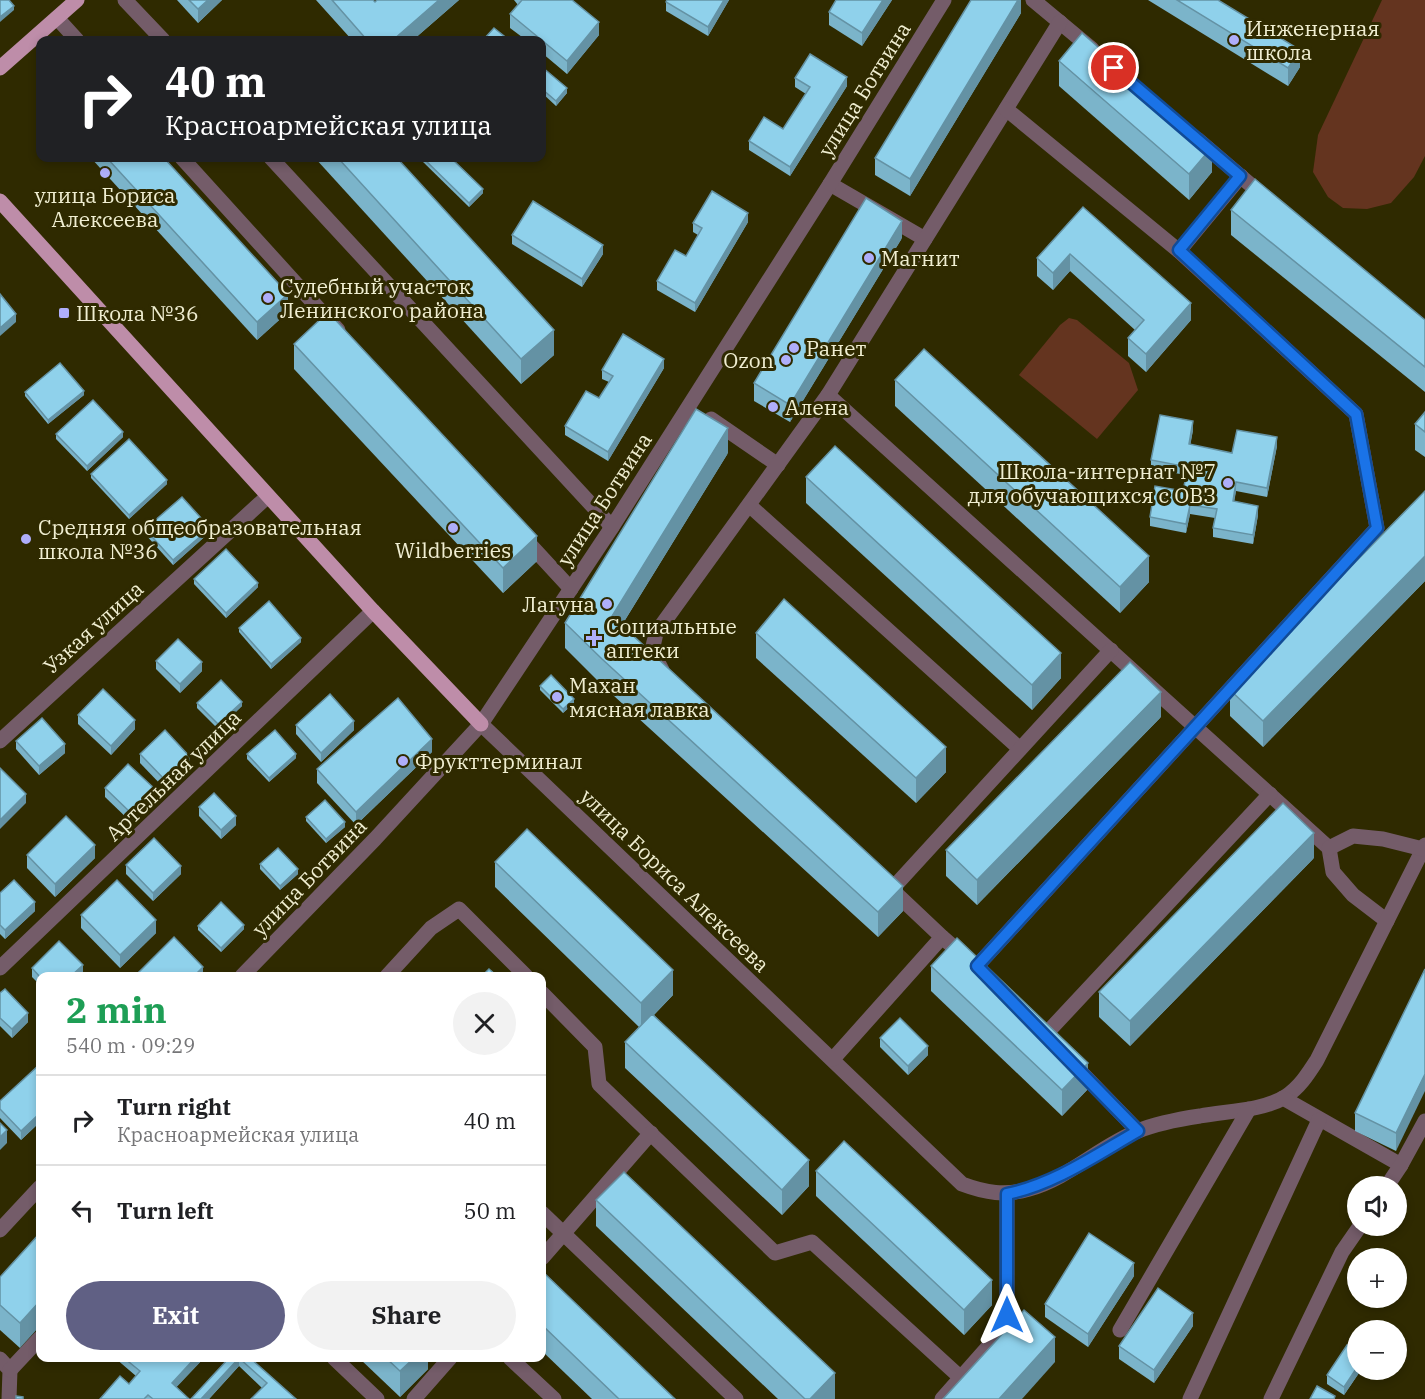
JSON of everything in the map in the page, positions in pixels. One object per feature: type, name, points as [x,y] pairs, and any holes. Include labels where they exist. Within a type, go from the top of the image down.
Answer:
[{"type":"main road","points":[[36,36],[77,0]]},
{"type":"main road","points":[[0,68],[36,36]]},
{"type":"main road","name":"улица Бориса Алексеева","points":[[0,201],[373,611],[481,724]]},
{"type":"street","points":[[125,0],[159,36]]},
{"type":"street","name":"улица Ботвина","points":[[246,972],[375,839],[481,724],[612,527],[944,0]]},
{"type":"street","points":[[1033,0],[1105,60]]},
{"type":"street","points":[[57,18],[73,36]]},
{"type":"street","points":[[677,684],[660,668],[652,651],[656,633],[828,395],[1060,22]]},
{"type":"street","points":[[874,873],[981,970],[1377,528],[1356,414],[1179,250],[1006,109]]},
{"type":"street","points":[[1186,130],[1276,206]]},
{"type":"street","points":[[186,162],[349,342]]},
{"type":"street","points":[[275,162],[612,527]]},
{"type":"street","points":[[1179,250],[1240,176]]},
{"type":"street","points":[[830,184],[925,239]]},
{"type":"street","points":[[828,395],[1329,848],[1333,872],[1353,896],[1387,921]]},
{"type":"street","points":[[689,405],[778,465]]},
{"type":"street","name":"Узкая улица","points":[[0,741],[268,496]]},
{"type":"street","points":[[748,505],[1020,749]]},
{"type":"street","points":[[515,527],[570,589]]},
{"type":"street","name":"Артельная улица","points":[[0,968],[373,611]]},
{"type":"street","points":[[892,889],[1112,650]]},
{"type":"street","name":"улица Бориса Алексеева","points":[[481,724],[962,1184],[984,1192],[1007,1194]]},
{"type":"street","points":[[1045,1035],[1270,794]]},
{"type":"street","points":[[942,1399],[1003,1330],[1007,1315],[1007,1194],[1031,1189],[1138,1131],[1199,1116],[1249,1109],[1283,1098],[1301,1084],[1317,1060],[1424,847],[1353,836],[1329,848]]},
{"type":"street","points":[[391,972],[431,928],[459,909],[521,972]]},
{"type":"street","points":[[832,1059],[942,937]]},
{"type":"street","points":[[546,997],[595,1047],[599,1084],[775,1253],[812,1242],[961,1378]]},
{"type":"street","points":[[1068,1059],[1138,1131]]},
{"type":"street","points":[[1283,1098],[1401,1165]]},
{"type":"street","points":[[1120,1330],[1249,1109]]},
{"type":"street","points":[[1190,1399],[1319,1120]]},
{"type":"street","points":[[1394,1176],[1425,1121]]},
{"type":"street","points":[[546,1253],[651,1133]]},
{"type":"street","points":[[0,1230],[36,1192]]},
{"type":"street","points":[[546,1217],[736,1399]]},
{"type":"street","points":[[1271,1399],[1342,1252],[1353,1236]]},
{"type":"street","points":[[9,1399],[5,1364],[36,1341]]},
{"type":"street","points":[[338,1362],[377,1399]]},
{"type":"street","points":[[414,1399],[446,1362]]},
{"type":"street","points":[[514,1362],[554,1399]]},
{"type":"shaded area","points":[[1382,0],[1425,0],[1425,156],[1414,177],[1391,203],[1367,209],[1343,208],[1328,197],[1313,172],[1318,135]]},
{"type":"shaded area","points":[[1069,318],[1077,320],[1129,363],[1138,390],[1097,439],[1019,375],[1060,325]]},
{"type":"building","points":[[0,0],[9,0],[14,6],[0,17]]},
{"type":"building","points":[[189,0],[208,0],[198,9]]},
{"type":"building","points":[[332,0],[373,0],[375,2],[377,0],[439,0],[398,36],[364,36]]},
{"type":"building","points":[[522,0],[572,0],[599,22],[567,61],[546,44],[546,36],[537,36],[510,14]]},
{"type":"building","points":[[667,0],[724,0],[708,27],[666,2]]},
{"type":"building","points":[[836,0],[883,0],[862,33],[829,12]]},
{"type":"building","points":[[971,0],[1018,0],[910,179],[875,158]]},
{"type":"building","points":[[1177,0],[1218,0],[1300,50],[1288,68]]},
{"type":"building","points":[[494,28],[504,36],[487,36]]},
{"type":"building","points":[[1082,33],[1212,147],[1189,174],[1059,61]]},
{"type":"building","points":[[810,54],[847,77],[790,167],[749,141],[764,117],[783,129],[810,87],[795,78]]},
{"type":"building","points":[[546,70],[567,88],[556,101],[546,92]]},
{"type":"building","points":[[111,162],[168,162],[288,294],[257,322]]},
{"type":"building","points":[[342,162],[401,162],[554,330],[521,359]]},
{"type":"building","points":[[427,162],[455,162],[483,189],[469,203]]},
{"type":"building","points":[[1255,179],[1425,320],[1425,367],[1231,210]]},
{"type":"building","points":[[712,191],[748,213],[695,303],[657,281],[675,250],[686,256],[702,228],[693,223]]},
{"type":"building","points":[[866,198],[902,221],[790,405],[754,383]]},
{"type":"building","points":[[533,201],[603,245],[582,279],[512,235]]},
{"type":"building","points":[[1083,207],[1191,303],[1146,354],[1128,338],[1144,320],[1070,254],[1053,273],[1037,258]]},
{"type":"building","points":[[0,294],[16,314],[0,328]]},
{"type":"building","points":[[328,312],[537,536],[503,568],[294,344]]},
{"type":"building","points":[[623,334],[664,359],[608,452],[565,426],[586,391],[599,398],[613,376],[602,370]]},
{"type":"building","points":[[924,349],[1149,556],[1120,587],[895,380]]},
{"type":"building","points":[[60,363],[84,391],[48,420],[25,392]]},
{"type":"building","points":[[93,400],[123,432],[87,466],[56,434]]},
{"type":"building","points":[[696,409],[728,428],[612,616],[903,886],[878,912],[565,623]]},
{"type":"building","points":[[1425,412],[1425,432],[1415,424]]},
{"type":"building","name":"Школа-интернат №7 для обучающихся с ОВЗ","points":[[1160,415],[1193,421],[1189,444],[1232,453],[1237,430],[1277,437],[1267,488],[1236,482],[1233,501],[1258,506],[1253,535],[1213,528],[1217,509],[1190,505],[1186,524],[1150,517],[1155,486],[1183,491],[1188,467],[1151,460]]},
{"type":"building","points":[[129,439],[167,480],[129,515],[91,474]]},
{"type":"building","points":[[835,446],[1061,653],[1032,685],[806,477]]},
{"type":"building","points":[[1425,491],[1425,556],[1263,721],[1230,690]]},
{"type":"building","points":[[182,497],[210,528],[173,560],[145,529]]},
{"type":"building","points":[[226,549],[258,583],[226,613],[194,579]]},
{"type":"building","points":[[784,599],[946,747],[916,778],[756,633]]},
{"type":"building","points":[[269,601],[301,638],[271,664],[239,628]]},
{"type":"building","points":[[178,639],[202,662],[180,684],[156,661]]},
{"type":"building","points":[[1130,662],[1161,692],[977,880],[946,850]]},
{"type":"building","name":"Махан мясная лавка","points":[[551,675],[574,699],[563,709],[540,686]]},
{"type":"building","points":[[221,680],[242,702],[218,724],[197,703]]},
{"type":"building","points":[[103,689],[135,720],[111,746],[78,715]]},
{"type":"building","points":[[330,694],[354,721],[321,753],[296,725]]},
{"type":"building","points":[[398,698],[432,739],[356,812],[317,769]]},
{"type":"building","points":[[42,718],[65,744],[39,766],[16,741]]},
{"type":"building","points":[[165,730],[190,757],[165,780],[140,754]]},
{"type":"building","points":[[275,730],[296,754],[269,778],[247,754]]},
{"type":"building","points":[[128,764],[156,790],[132,814],[105,788]]},
{"type":"building","points":[[0,768],[26,794],[0,820]]},
{"type":"building","points":[[214,793],[236,816],[221,830],[199,807]]},
{"type":"building","points":[[325,800],[345,822],[326,839],[306,817]]},
{"type":"building","points":[[1283,803],[1314,833],[1130,1021],[1099,992]]},
{"type":"building","points":[[66,816],[95,845],[55,884],[27,855]]},
{"type":"building","points":[[527,829],[673,970],[641,1003],[495,862]]},
{"type":"building","points":[[154,838],[181,866],[153,893],[126,865]]},
{"type":"building","points":[[278,848],[298,869],[280,886],[260,864]]},
{"type":"building","points":[[14,880],[35,902],[5,930],[0,925],[0,893]]},
{"type":"building","points":[[117,880],[156,920],[120,955],[81,915]]},
{"type":"building","points":[[221,902],[244,925],[221,948],[198,926]]},
{"type":"building","points":[[174,937],[203,967],[198,972],[139,972]]},
{"type":"building","points":[[957,938],[1088,1063],[1062,1090],[931,966]]},
{"type":"building","points":[[59,941],[83,965],[75,972],[36,972],[32,968]]},
{"type":"building","points":[[1425,969],[1425,1074],[1396,1133],[1355,1113]]},
{"type":"building","points":[[5,989],[28,1013],[12,1029],[0,1018],[0,993]]},
{"type":"building","points":[[652,1014],[809,1160],[782,1190],[625,1042]]},
{"type":"building","points":[[900,1018],[928,1046],[908,1066],[880,1038]]},
{"type":"building","points":[[36,1068],[36,1117],[21,1131],[0,1109],[0,1101]]},
{"type":"building","points":[[0,1123],[7,1130],[0,1137]]},
{"type":"building","points":[[844,1141],[992,1280],[964,1310],[816,1171]]},
{"type":"building","points":[[624,1172],[835,1373],[810,1399],[805,1399],[596,1200]]},
{"type":"building","points":[[1089,1233],[1134,1263],[1088,1334],[1045,1304]]},
{"type":"building","points":[[36,1237],[36,1305],[20,1323],[0,1305],[0,1277]]},
{"type":"building","points":[[546,1275],[675,1399],[619,1399],[546,1329]]},
{"type":"building","points":[[1158,1288],[1193,1313],[1154,1370],[1119,1346]]},
{"type":"building","points":[[1024,1310],[1055,1337],[999,1399],[943,1399]]},
{"type":"building","points":[[1347,1345],[1349,1380],[1344,1387],[1327,1375]]},
{"type":"building","points":[[129,1362],[191,1362],[172,1383],[189,1399],[153,1399],[148,1395],[144,1399],[100,1399],[120,1376],[129,1384],[140,1371]]},
{"type":"building","points":[[225,1362],[235,1362],[201,1399],[191,1399]]},
{"type":"building","points":[[243,1362],[254,1362],[296,1399],[251,1399],[267,1383]]},
{"type":"building","points":[[390,1362],[410,1362],[400,1371]]},
{"type":"building","points":[[1317,1386],[1335,1396],[1334,1399],[1310,1399]]},
{"type":"place","name":"Инженерная школа","points":[[1234,40]]},
{"type":"place","name":"улица Бориса Алексеева","points":[[105,173]]},
{"type":"place","name":"Магнит","points":[[869,258]]},
{"type":"place","name":"Судебный участок Ленинского района","points":[[268,298]]},
{"type":"place","name":"Школа №36","points":[[64,313]]},
{"type":"place","name":"Ранет","points":[[794,348]]},
{"type":"place","name":"Ozon","points":[[786,360]]},
{"type":"place","name":"Алена","points":[[773,407]]},
{"type":"place","name":"Школа-интернат №7 для обучающихся с ОВЗ","points":[[1228,483]]},
{"type":"place","name":"Wildberries","points":[[453,528]]},
{"type":"place","name":"Средняя общеобразовательная школа №36","points":[[26,539]]},
{"type":"place","name":"Лагуна","points":[[607,604]]},
{"type":"place","name":"Социальные аптеки","points":[[594,638]]},
{"type":"place","name":"Махан мясная лавка","points":[[557,697]]},
{"type":"place","name":"Фрукттерминал","points":[[403,761]]},
{"type":"route","points":[[1007,1315],[1007,1194],[1031,1189],[1138,1131],[977,966],[1377,528],[1356,414],[1179,250],[1240,176],[1114,68]]}]
